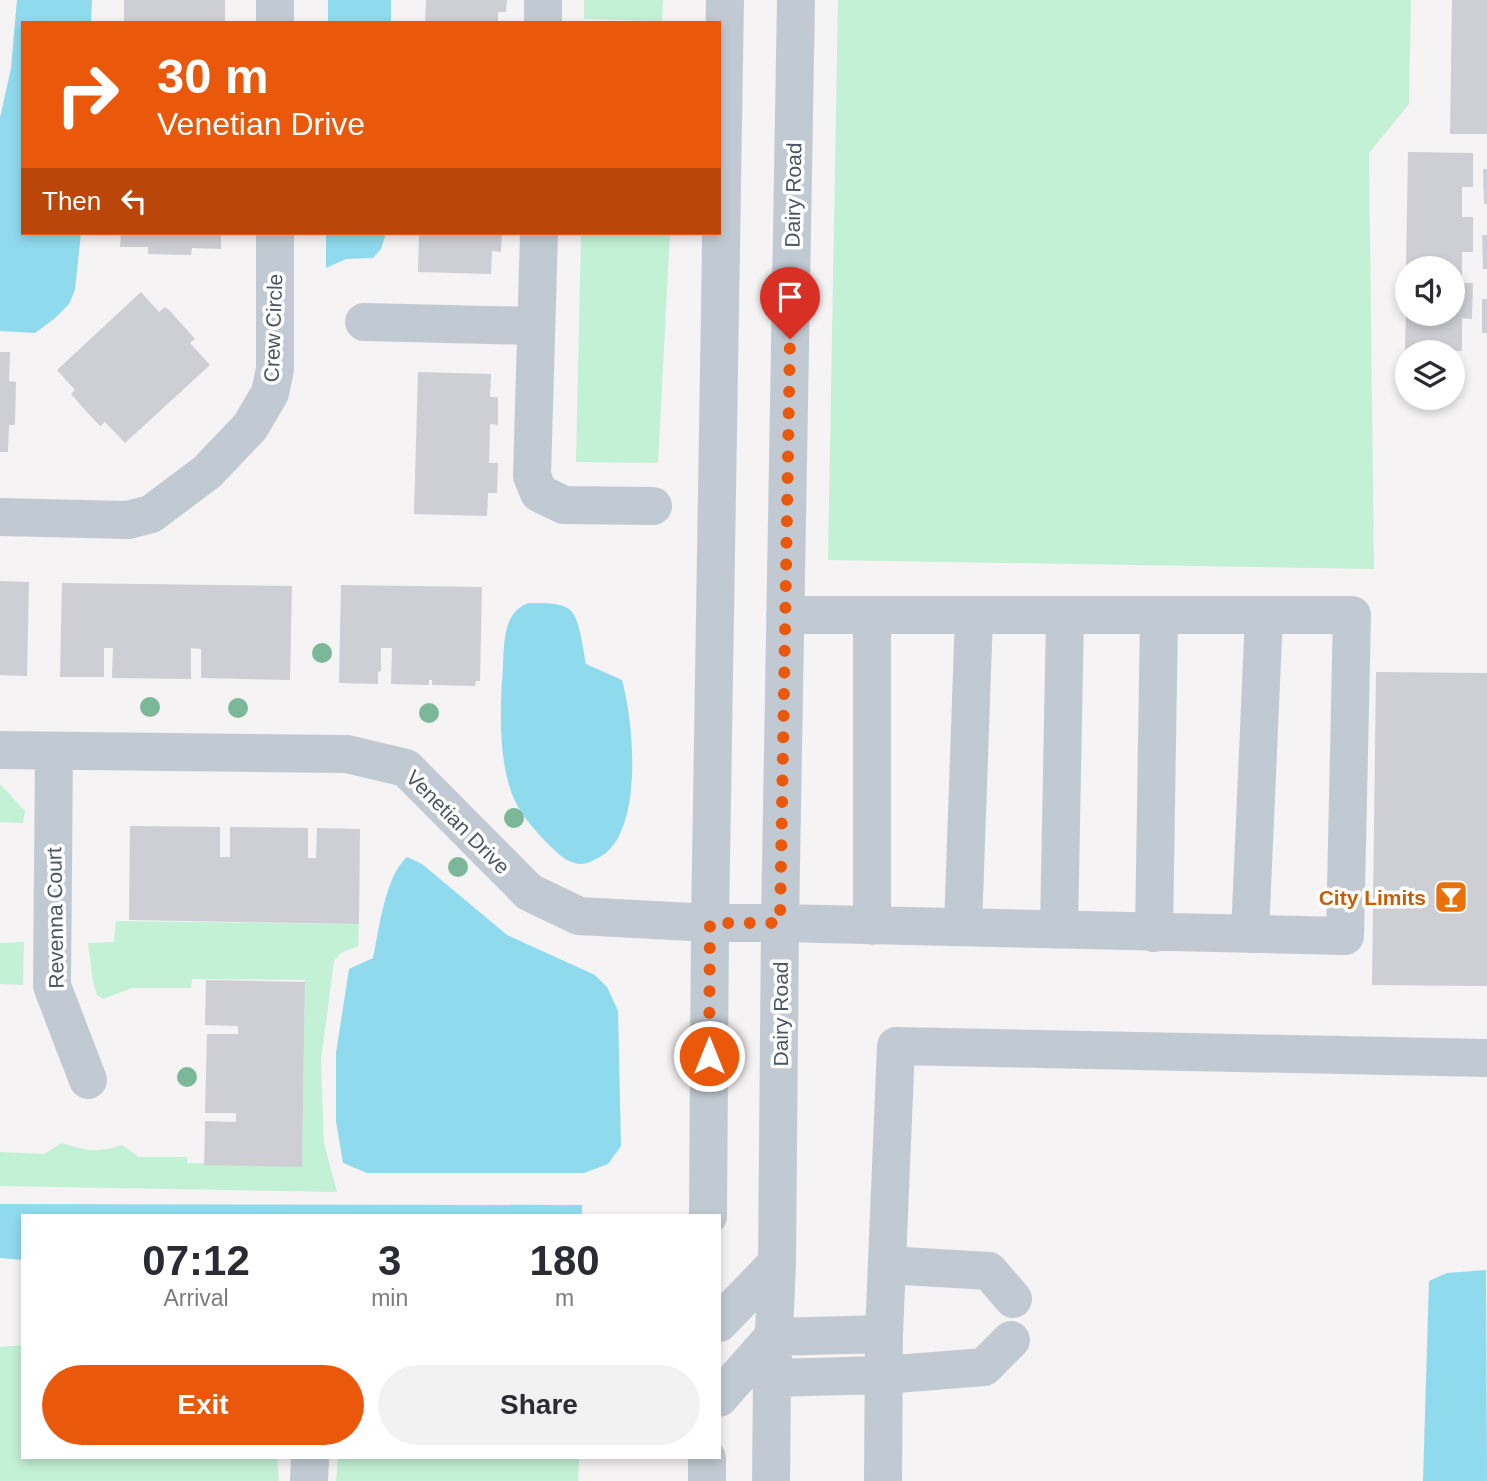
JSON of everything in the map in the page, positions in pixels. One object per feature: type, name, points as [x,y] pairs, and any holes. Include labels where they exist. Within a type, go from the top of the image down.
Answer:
[{"type":"street","points":[[275,0],[275,21]]},
{"type":"street","points":[[543,0],[543,21]]},
{"type":"street","points":[[721,125],[725,0]]},
{"type":"street","name":"Dairy Road","points":[[771,1481],[777,1263],[780,923],[796,0]]},
{"type":"street","name":"Crew Circle","points":[[0,517],[128,520],[151,514],[207,472],[250,427],[270,393],[275,369],[275,235]]},
{"type":"street","points":[[539,235],[532,476],[538,493],[564,505],[653,506]]},
{"type":"street","points":[[708,1214],[719,235]]},
{"type":"street","points":[[364,322],[536,326]]},
{"type":"street","points":[[785,615],[1264,615],[1250,934]]},
{"type":"street","points":[[872,615],[872,926]]},
{"type":"street","points":[[963,927],[974,615]]},
{"type":"street","points":[[1059,929],[1065,615]]},
{"type":"street","points":[[1154,933],[1159,615]]},
{"type":"street","name":"Venetian Drive","points":[[0,750],[347,754],[406,768],[529,892],[579,916],[710,923],[1345,936],[1352,615],[1264,615]]},
{"type":"street","name":"Revenna Court","points":[[54,751],[52,986],[88,1080]]},
{"type":"street","points":[[883,1481],[884,1334],[896,1046],[1487,1058]]},
{"type":"street","points":[[721,1321],[777,1263]]},
{"type":"street","points":[[887,1265],[989,1271],[1013,1299]]},
{"type":"street","points":[[721,1396],[774,1337],[884,1334]]},
{"type":"street","points":[[772,1378],[883,1375],[984,1367],[1011,1340]]},
{"type":"street","points":[[309,1481],[310,1459]]},
{"type":"street","points":[[707,1459],[707,1481]]},
{"type":"green space","points":[[584,0],[663,0],[662,21],[584,19]]},
{"type":"green space","points":[[838,0],[1411,0],[1409,104],[1369,153],[1374,569],[828,560]]},
{"type":"green space","points":[[581,235],[670,235],[658,463],[576,462]]},
{"type":"green space","points":[[0,784],[25,811],[23,823],[0,822]]},
{"type":"green space","points":[[116,921],[359,924],[358,946],[341,953],[334,961],[321,1060],[324,1143],[337,1192],[0,1186],[0,1152],[44,1154],[62,1143],[92,1150],[122,1145],[139,1157],[188,1157],[187,1163],[302,1166],[305,980],[192,979],[191,988],[132,988],[103,999],[97,995],[93,982],[88,943],[114,942]]},
{"type":"green space","points":[[24,942],[23,985],[0,984],[0,943]]},
{"type":"green space","points":[[21,1345],[21,1459],[277,1459],[279,1481],[0,1481],[0,1347]]},
{"type":"green space","points":[[338,1459],[579,1459],[578,1481],[336,1481]]},
{"type":"water","points":[[17,0],[92,0],[91,21],[21,21],[21,235],[81,235],[75,290],[69,304],[35,333],[0,331],[0,118],[11,68]]},
{"type":"water","points":[[328,0],[391,0],[391,21],[328,21]]},
{"type":"water","points":[[326,235],[385,235],[381,249],[373,258],[346,259],[326,268]]},
{"type":"water","points":[[529,603],[555,604],[569,609],[576,619],[586,664],[622,680],[626,699],[632,750],[629,805],[622,828],[612,847],[596,859],[581,864],[558,853],[527,820],[512,794],[504,764],[501,698],[505,639],[514,613]]},
{"type":"water","points":[[407,857],[422,864],[507,935],[595,975],[607,987],[618,1011],[621,1146],[608,1164],[584,1173],[367,1173],[343,1163],[336,1121],[336,1053],[349,969],[373,958],[388,890],[399,866]]},
{"type":"water","points":[[0,1204],[582,1205],[582,1214],[21,1214],[21,1260],[0,1258]]},
{"type":"water","points":[[1486,1270],[1487,1481],[1423,1481],[1429,1281],[1447,1273]]},
{"type":"building","points":[[124,0],[225,0],[225,21],[124,21]]},
{"type":"building","points":[[426,0],[507,0],[506,12],[498,12],[498,21],[425,21]]},
{"type":"building","points":[[1452,0],[1487,0],[1487,134],[1450,134]]},
{"type":"building","points":[[1408,152],[1473,153],[1473,187],[1462,187],[1462,217],[1473,217],[1473,252],[1462,252],[1462,256],[1406,256]]},
{"type":"building","points":[[1483,169],[1487,169],[1487,204],[1484,204]]},
{"type":"building","points":[[121,235],[221,235],[221,249],[192,248],[191,255],[148,254],[148,247],[120,247]]},
{"type":"building","points":[[419,235],[502,235],[501,252],[492,251],[491,274],[418,272]]},
{"type":"building","points":[[1482,235],[1487,235],[1487,269],[1483,269]]},
{"type":"building","points":[[1465,283],[1473,283],[1472,319],[1465,318]]},
{"type":"building","points":[[141,292],[159,312],[165,307],[169,310],[195,339],[190,343],[210,365],[125,443],[105,422],[100,426],[86,411],[71,394],[75,390],[57,370]]},
{"type":"building","points":[[1482,299],[1487,299],[1487,333],[1482,333]]},
{"type":"building","points":[[1406,326],[1462,326],[1462,340],[1405,340]]},
{"type":"building","points":[[0,352],[10,352],[9,381],[16,382],[15,425],[9,425],[8,452],[0,452]]},
{"type":"building","points":[[418,372],[491,374],[490,397],[498,397],[498,425],[490,424],[489,463],[498,463],[497,493],[488,493],[487,516],[414,514]]},
{"type":"building","points":[[0,581],[29,582],[27,676],[0,675]]},
{"type":"building","points":[[62,583],[292,586],[290,680],[201,678],[201,649],[191,648],[191,679],[112,678],[113,648],[104,648],[104,677],[60,677]]},
{"type":"building","points":[[341,585],[482,587],[480,681],[476,681],[475,686],[432,685],[432,680],[429,680],[429,685],[391,684],[392,648],[381,648],[378,684],[339,683]]},
{"type":"building","points":[[1376,672],[1487,673],[1487,986],[1372,985]]},
{"type":"building","points":[[130,826],[220,827],[220,857],[230,857],[230,827],[308,828],[308,858],[316,858],[317,828],[360,829],[359,924],[129,920]]},
{"type":"building","points":[[206,980],[305,982],[302,1167],[204,1165],[205,1121],[236,1122],[236,1113],[205,1113],[207,1034],[238,1034],[238,1026],[205,1025]]},
{"type":"place","name":"City Limits","points":[[1451,897]]},
{"type":"route","points":[[709,1056],[710,923],[780,923],[790,339]]}]
